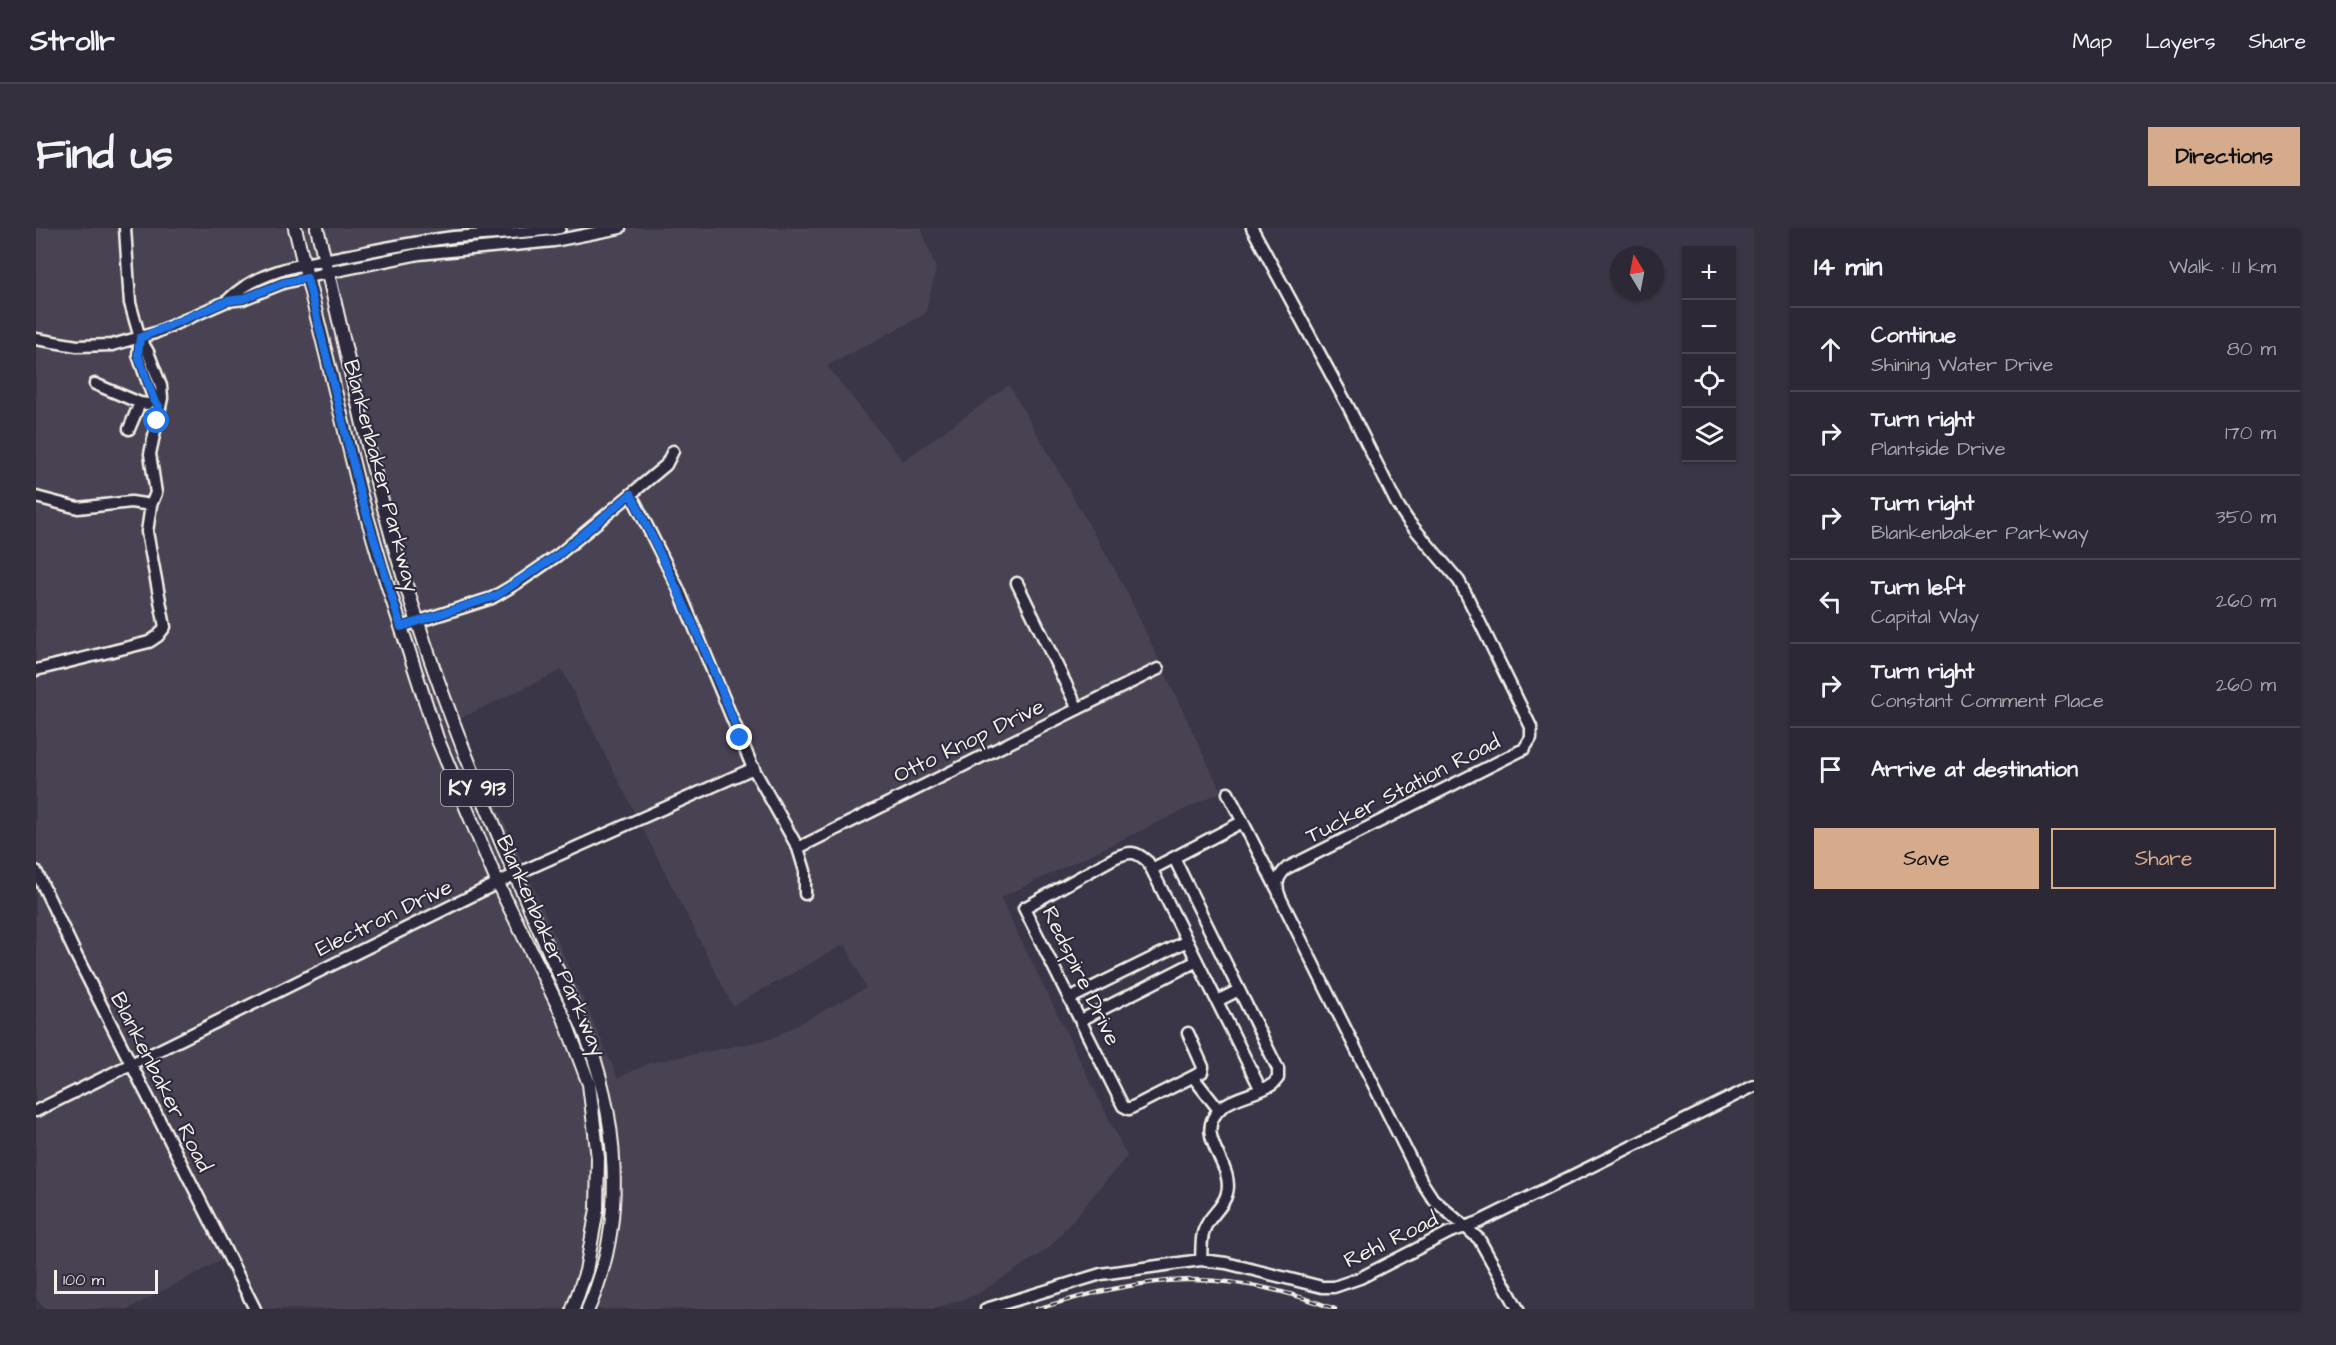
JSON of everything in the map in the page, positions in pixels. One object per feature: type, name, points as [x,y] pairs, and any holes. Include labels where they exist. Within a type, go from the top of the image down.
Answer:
[{"type":"main road","name":"Blankenbaker Parkway","points":[[295,228],[361,496],[437,738],[498,884],[564,1018],[582,1062],[590,1093],[598,1158],[597,1209],[586,1271],[573,1309]]},
{"type":"main road","name":"Blankenbaker Parkway","points":[[317,228],[388,528],[418,623],[461,748],[514,875],[593,1053],[610,1119],[613,1167],[611,1213],[599,1276],[588,1309]]},
{"type":"street","points":[[36,670],[149,642],[165,627],[147,532],[151,505],[156,493],[150,454],[162,398],[161,386],[140,338],[130,303],[125,228]]},
{"type":"street","points":[[227,301],[238,289],[247,285],[325,259],[429,240],[560,228]]},
{"type":"street","points":[[36,339],[58,344],[97,347],[140,338],[227,301],[243,299],[283,283],[419,254],[554,241],[620,228]]},
{"type":"street","name":"Tucker Station Road","points":[[1252,228],[1349,408],[1397,504],[1409,522],[1454,575],[1466,594],[1529,721],[1531,732],[1527,746],[1515,754],[1287,868],[1278,878],[1278,893]]},
{"type":"street","points":[[495,234],[495,247]]},
{"type":"street","points":[[95,384],[140,403],[159,406]]},
{"type":"street","points":[[129,429],[140,403]]},
{"type":"street","points":[[401,627],[492,598],[519,582],[558,555],[666,465],[673,451]]},
{"type":"street","points":[[631,494],[678,588],[754,768],[798,848],[805,871],[805,894]]},
{"type":"street","points":[[36,497],[78,508],[131,502],[151,505]]},
{"type":"street","points":[[1017,583],[1078,709]]},
{"type":"street","name":"Otto Knop Drive","points":[[798,848],[1158,669]]},
{"type":"street","name":"Electron Drive","points":[[36,1111],[514,875],[754,768]]},
{"type":"street","points":[[1228,793],[1422,1182],[1433,1199],[1466,1226],[1483,1245],[1518,1309]]},
{"type":"street","points":[[1152,869],[1242,822]]},
{"type":"street","name":"Redspire Drive","points":[[1193,1077],[1129,1109],[1123,1107],[1024,908],[1128,852],[1137,852],[1152,869],[1261,1090]]},
{"type":"street","points":[[1174,858],[1278,1069],[1278,1078],[1273,1084],[1224,1106],[1212,1122],[1209,1132],[1224,1169],[1228,1186],[1224,1202],[1205,1226],[1202,1236],[1201,1260]]},
{"type":"street","name":"Blankenbaker Road","points":[[36,871],[130,1064],[255,1309]]},
{"type":"street","points":[[1069,999],[1187,941]]},
{"type":"street","points":[[1081,1020],[1197,961]]},
{"type":"street","points":[[1217,1001],[1239,990]]},
{"type":"street","points":[[1188,1034],[1203,1067],[1202,1072],[1193,1077],[1219,1110]]},
{"type":"street","name":"Rehl Road","points":[[986,1309],[1101,1274],[1201,1260],[1226,1263],[1322,1287],[1334,1287],[1360,1278],[1448,1233],[1754,1086]]},
{"type":"shaded area","points":[[36,228],[921,228],[936,269],[925,314],[827,366],[903,461],[1009,385],[1124,586],[1221,792],[1000,898],[1127,1156],[1049,1248],[978,1294],[934,1309],[247,1309],[222,1260],[128,1309],[45,1309],[36,1298]],"holes":[[[562,670],[733,1006],[845,944],[866,988],[771,1039],[650,1063],[618,1078],[459,719]]]},
{"type":"railway","points":[[1037,1309],[1115,1289],[1186,1280],[1221,1281],[1257,1286],[1295,1295],[1335,1309]]},
{"type":"route","points":[[157,421],[159,406],[154,400],[138,355],[140,338],[227,301],[243,299],[283,283],[307,278],[361,496],[401,627],[496,596],[558,555],[631,494],[678,588],[706,651],[740,738]]}]
